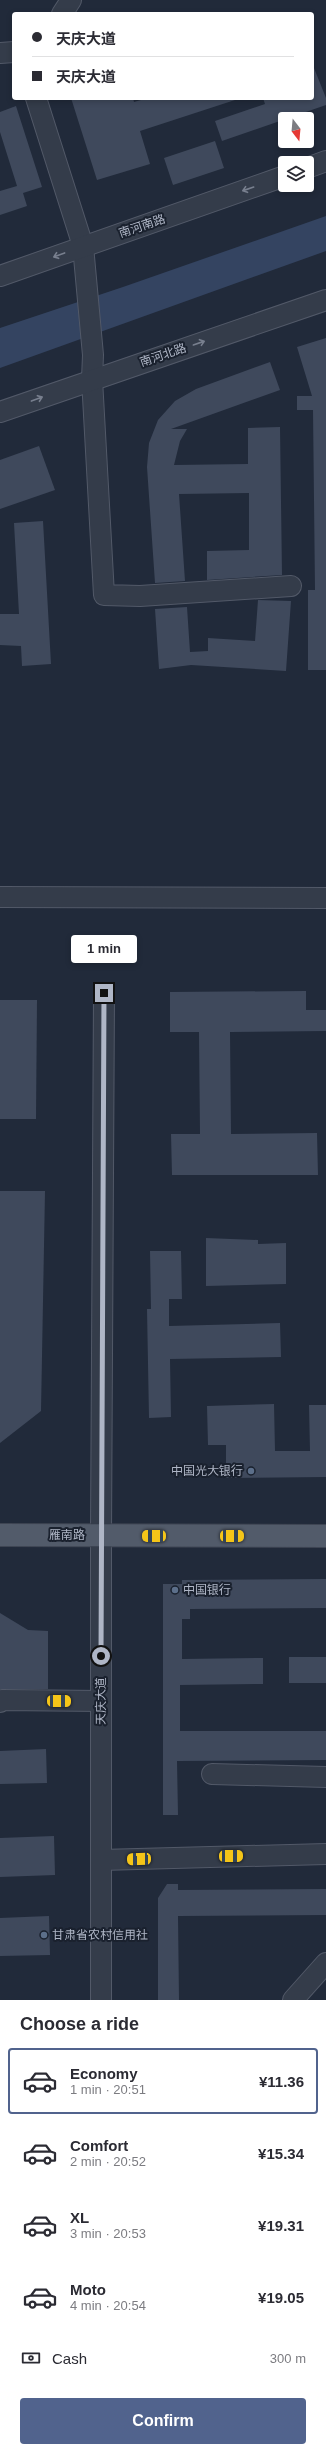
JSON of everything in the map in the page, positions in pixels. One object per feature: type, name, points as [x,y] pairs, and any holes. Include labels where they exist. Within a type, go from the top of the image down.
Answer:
[{"type":"main road","name":"雁南路","points":[[0,1535],[326,1536]]},
{"type":"street","points":[[63,12],[71,0]]},
{"type":"street","points":[[0,53],[12,52]]},
{"type":"street","points":[[37,100],[83,246],[93,355],[92,379],[104,595],[140,596],[291,586]]},
{"type":"street","points":[[314,165],[326,161]]},
{"type":"street","name":"南河南路","points":[[0,276],[278,178]]},
{"type":"street","name":"南河北路","points":[[0,412],[92,379],[326,300]]},
{"type":"street","points":[[0,897],[326,898]]},
{"type":"street","name":"天庆大道","points":[[101,2000],[101,1536],[104,993]]},
{"type":"street","points":[[0,1702],[2,1700],[101,1701]]},
{"type":"street","points":[[212,1774],[326,1777]]},
{"type":"street","points":[[101,1860],[326,1854]]},
{"type":"street","points":[[293,2000],[326,1963]]},
{"type":"water","points":[[326,216],[326,251],[0,368],[0,328]]},
{"type":"building","points":[[314,68],[326,98],[326,105],[306,112],[278,112],[278,122],[222,141],[215,121],[265,104],[264,100],[314,100]]},
{"type":"building","points":[[72,100],[134,100],[134,102],[141,100],[235,100],[140,131],[150,164],[97,180]]},
{"type":"building","points":[[16,106],[42,187],[23,193],[27,206],[0,215],[0,191],[17,186],[0,132],[0,112]]},
{"type":"building","points":[[215,141],[224,168],[173,185],[164,158]]},
{"type":"building","points":[[326,338],[326,670],[308,670],[308,590],[315,590],[313,410],[297,410],[297,396],[312,396],[297,347]]},
{"type":"building","points":[[270,362],[280,390],[171,429],[187,429],[180,441],[174,465],[248,464],[248,428],[280,427],[282,575],[207,580],[207,551],[249,550],[249,493],[179,494],[185,581],[155,583],[147,467],[149,443],[158,420],[175,401],[196,389]]},
{"type":"building","points":[[39,446],[55,490],[0,509],[0,460]]},
{"type":"building","points":[[43,521],[51,664],[22,666],[21,646],[0,645],[0,614],[19,614],[14,523]]},
{"type":"building","points":[[258,600],[291,601],[286,671],[191,665],[159,669],[155,609],[187,607],[190,652],[208,651],[208,638],[255,641]]},
{"type":"building","points":[[306,991],[306,1010],[326,1010],[326,1031],[230,1032],[231,1134],[317,1133],[318,1175],[172,1175],[171,1134],[200,1134],[199,1032],[170,1032],[170,992]]},
{"type":"building","points":[[0,1000],[37,1000],[36,1119],[0,1119]]},
{"type":"building","points":[[0,1191],[45,1191],[41,1411],[0,1443]]},
{"type":"building","points":[[206,1238],[258,1240],[258,1244],[286,1243],[286,1284],[206,1286]]},
{"type":"building","points":[[150,1251],[181,1251],[182,1299],[169,1299],[169,1326],[280,1323],[281,1357],[170,1359],[171,1417],[149,1418],[147,1309],[151,1309]]},
{"type":"building","points":[[274,1404],[275,1451],[310,1451],[309,1405],[326,1405],[326,1477],[226,1478],[226,1445],[208,1445],[207,1406]]},
{"type":"building","points":[[326,1579],[326,1608],[190,1609],[190,1619],[182,1619],[182,1659],[263,1658],[263,1684],[180,1685],[180,1731],[326,1731],[326,1760],[177,1761],[178,1815],[163,1815],[163,1584],[182,1584],[182,1580]]},
{"type":"building","points":[[0,1613],[28,1630],[48,1631],[48,1689],[0,1689]]},
{"type":"building","points":[[289,1657],[326,1657],[326,1683],[289,1683]]},
{"type":"building","points":[[46,1749],[47,1783],[0,1784],[0,1751]]},
{"type":"building","points":[[54,1836],[55,1875],[0,1877],[0,1838]]},
{"type":"building","points":[[167,1884],[178,1884],[178,1890],[326,1889],[326,1915],[178,1916],[179,2000],[158,2000],[158,1898]]},
{"type":"building","points":[[49,1916],[50,1955],[0,1956],[0,1918]]},
{"type":"place","name":"中国光大银行","points":[[251,1471]]},
{"type":"place","name":"中国银行","points":[[175,1590]]},
{"type":"place","name":"甘肃省农村信用社","points":[[44,1935]]},
{"type":"route","points":[[101,1656],[104,993]]}]
